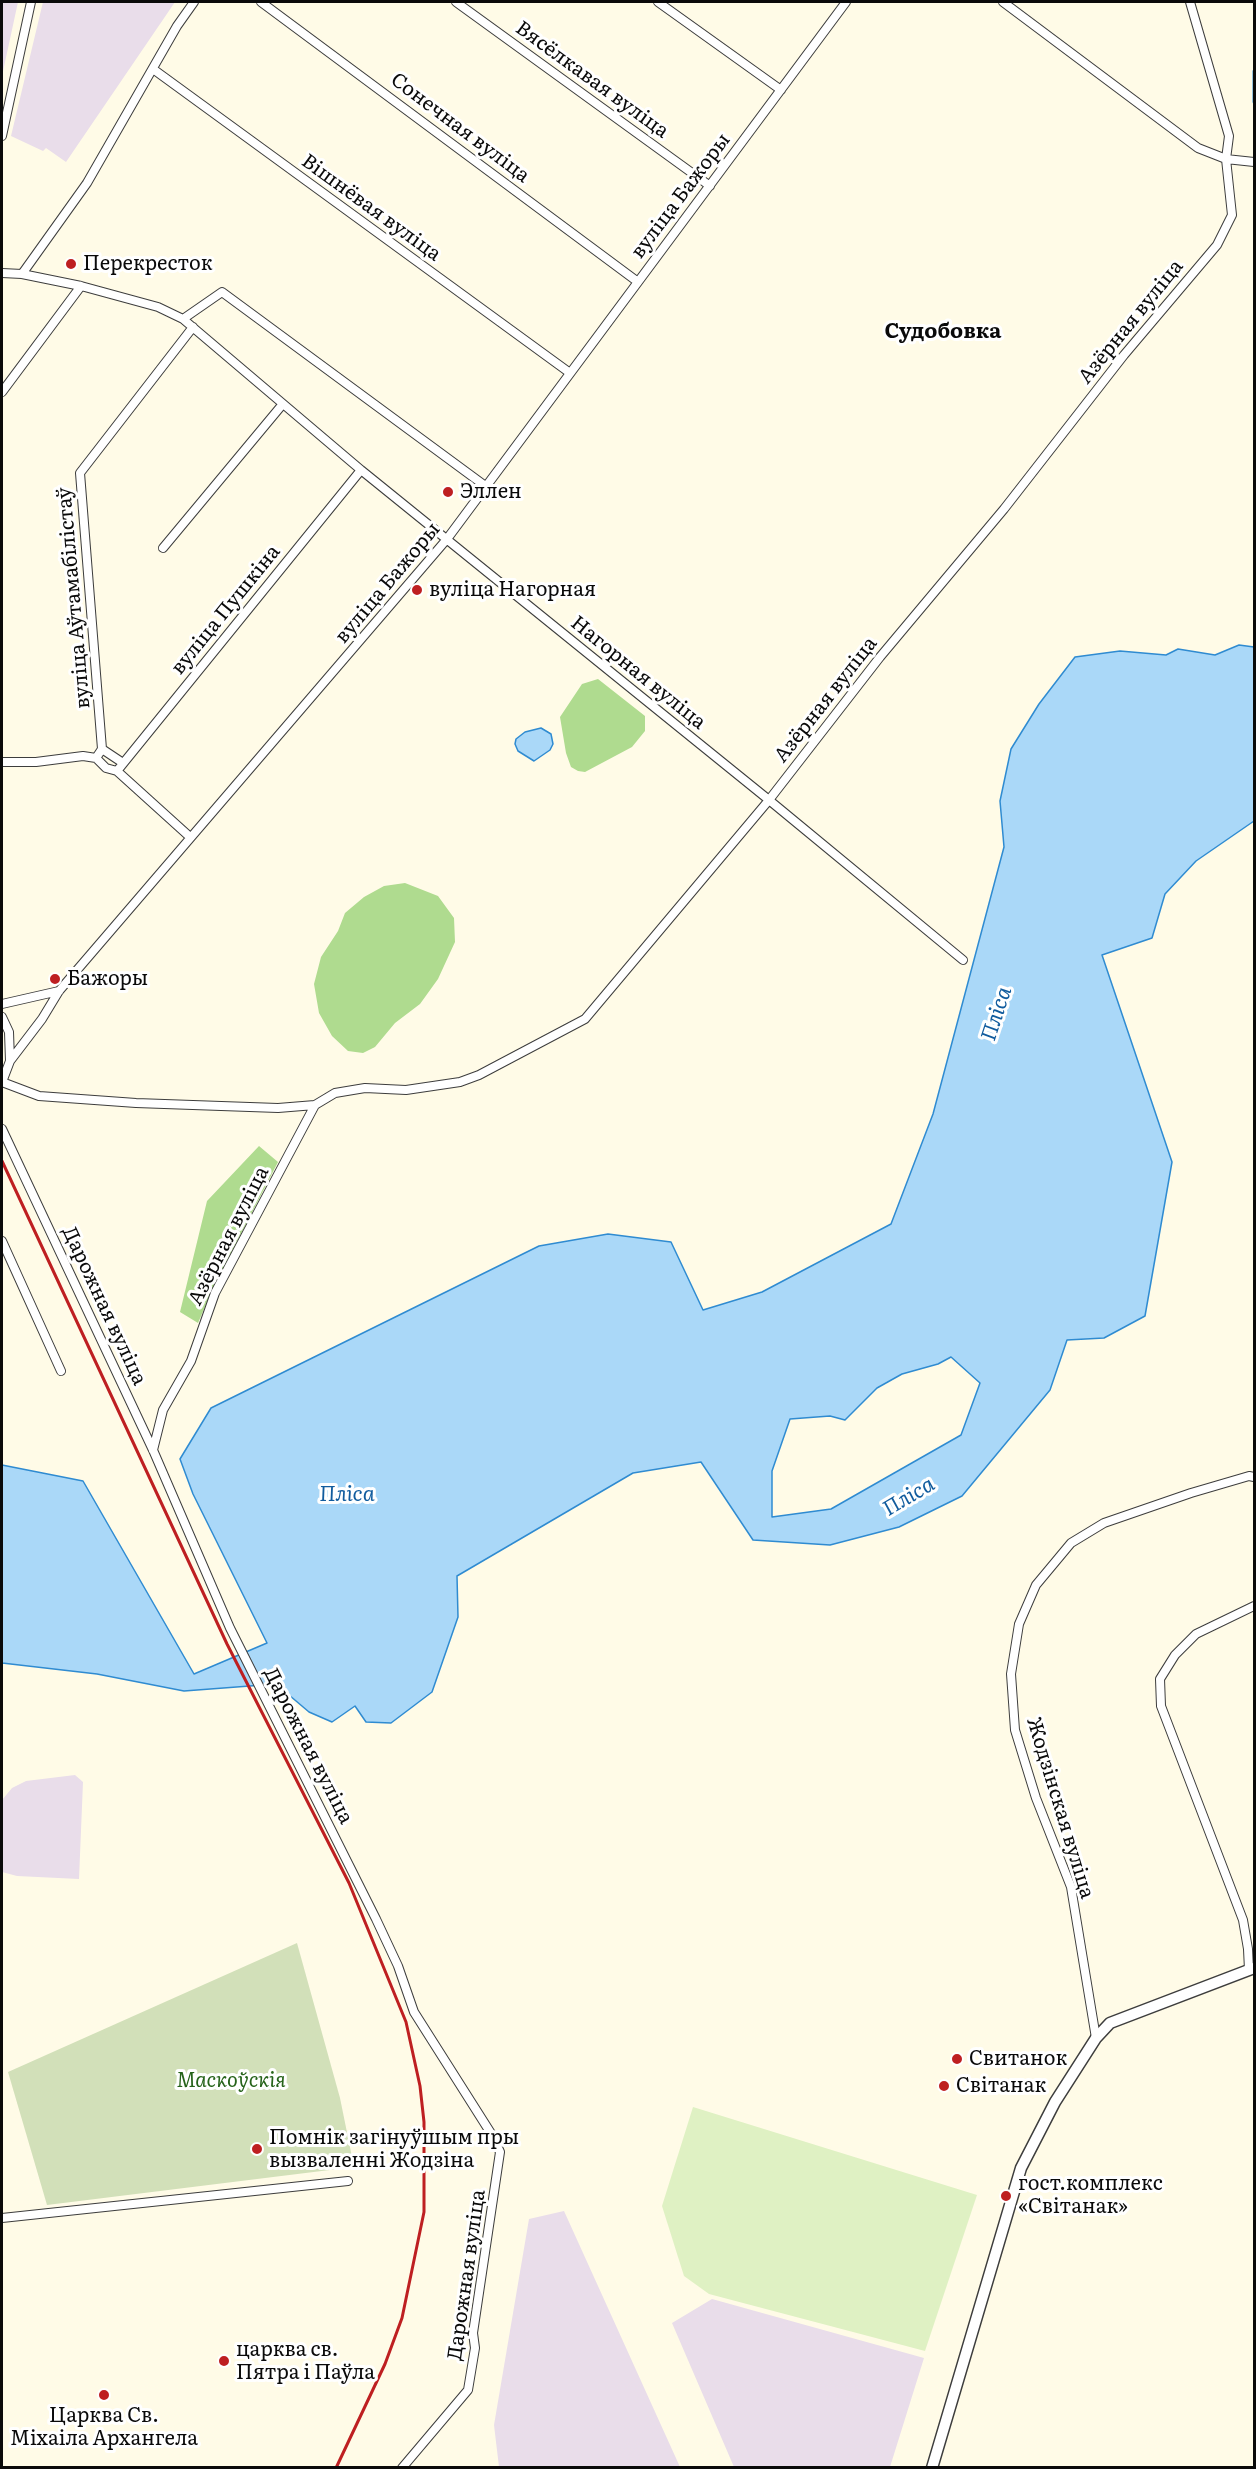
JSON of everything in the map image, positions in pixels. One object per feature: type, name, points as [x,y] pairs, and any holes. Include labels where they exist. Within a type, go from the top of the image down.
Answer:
[{"type":"street","points":[[2,136],[31,2]]},
{"type":"street","points":[[22,274],[87,183],[194,2]]},
{"type":"street","name":"Сонечная вуліца","points":[[261,2],[638,282]]},
{"type":"street","name":"Вясёлкавая вуліца","points":[[456,2],[710,186]]},
{"type":"street","points":[[658,2],[781,90]]},
{"type":"street","name":"вуліца Бажоры","points":[[10,1061],[42,1019],[59,991],[447,539],[488,488],[570,373],[846,2]]},
{"type":"street","points":[[1003,2],[1198,148],[1226,159],[1254,162]]},
{"type":"street","name":"Азёрная вуліца","points":[[2,1082],[39,1096],[278,1108],[315,1105],[335,1093],[365,1088],[406,1090],[459,1082],[479,1075],[585,1019],[769,800],[880,657],[1004,509],[1124,355],[1216,245],[1232,215],[1226,159],[1228,136],[1190,2]]},
{"type":"street","name":"Вішнёвая вуліца","points":[[153,69],[570,373]]},
{"type":"street","name":"Нагорная вуліца","points":[[2,273],[22,274],[81,286],[158,307],[183,319],[361,470],[963,960]]},
{"type":"street","points":[[2,392],[81,286]]},
{"type":"street","points":[[183,319],[222,292],[488,488]]},
{"type":"street","name":"вуліца Аўтамабілістаў","points":[[102,749],[81,473],[193,327]]},
{"type":"street","points":[[163,548],[282,405]]},
{"type":"street","name":"вуліца Пушкіна","points":[[117,771],[361,470]]},
{"type":"street","points":[[96,759],[102,749],[123,763]]},
{"type":"street","points":[[2,762],[36,762],[83,756],[96,759],[106,768],[117,771],[190,837]]},
{"type":"street","points":[[2,1004],[59,991]]},
{"type":"street","points":[[2,1017],[9,1032],[10,1061],[2,1082]]},
{"type":"street","name":"Азёрная вуліца","points":[[153,1450],[163,1410],[191,1361],[215,1293],[315,1105]]},
{"type":"street","name":"Дарожная вуліца","points":[[2,1129],[153,1450],[235,1639],[376,1919],[414,2012],[492,2135],[500,2152],[473,2333],[475,2348],[468,2390],[402,2468]]},
{"type":"street","points":[[2,1241],[61,1371]]},
{"type":"street","name":"Жодзінская вуліца","points":[[1096,2038],[1071,1887],[1036,1798],[1015,1730],[1011,1674],[1019,1624],[1036,1586],[1071,1544],[1104,1523],[1191,1493],[1249,1476],[1254,1477]]},
{"type":"street","points":[[932,2468],[1021,2168],[1054,2102],[1096,2038],[1110,2024],[1252,1969],[1243,1920],[1161,1706],[1160,1679],[1175,1654],[1196,1634],[1254,1606]]},
{"type":"street","points":[[2,2218],[348,2181]]},
{"type":"shaded area","points":[[2,2],[18,2],[2,76]]},
{"type":"shaded area","points":[[43,2],[175,2],[66,162],[46,148],[43,151],[11,136]]},
{"type":"shaded area","points":[[75,1775],[83,1782],[79,1879],[17,1876],[2,1872],[2,1800],[12,1788],[26,1781]]},
{"type":"shaded area","points":[[564,2211],[680,2467],[499,2467],[494,2425],[529,2219]]},
{"type":"shaded area","points":[[712,2299],[924,2358],[890,2467],[734,2467],[672,2323]]},
{"type":"green space","points":[[598,679],[645,716],[645,731],[632,747],[585,772],[578,771],[571,767],[566,753],[560,717],[582,684]]},
{"type":"green space","points":[[405,883],[438,896],[454,918],[455,942],[438,979],[420,1004],[395,1023],[375,1047],[363,1053],[348,1051],[332,1036],[319,1013],[314,984],[321,957],[338,931],[345,913],[364,897],[384,886]]},
{"type":"green space","points":[[259,1146],[278,1162],[213,1288],[198,1323],[180,1312],[207,1201]]},
{"type":"green space","name":"Маскоўскія","points":[[297,1943],[340,2098],[354,2167],[47,2205],[8,2072]]},
{"type":"green space","points":[[693,2107],[977,2195],[925,2351],[709,2294],[684,2276],[662,2206]]},
{"type":"water","name":"Пліса","points":[[1239,645],[1254,647],[1254,821],[1196,861],[1165,894],[1152,938],[1102,955],[1172,1162],[1145,1316],[1104,1338],[1067,1340],[1050,1390],[962,1496],[899,1527],[830,1545],[753,1540],[701,1462],[633,1473],[457,1576],[458,1617],[432,1692],[391,1723],[366,1722],[355,1706],[332,1722],[309,1712],[276,1684],[184,1691],[97,1674],[2,1663],[2,1465],[83,1481],[194,1674],[267,1643],[193,1494],[180,1459],[211,1408],[539,1246],[608,1234],[671,1242],[703,1310],[762,1292],[891,1224],[933,1114],[1004,847],[1000,801],[1011,749],[1039,704],[1075,657],[1120,651],[1166,655],[1178,649],[1215,655]],"holes":[[[951,1357],[980,1383],[961,1435],[831,1509],[772,1517],[772,1471],[790,1419],[830,1416],[845,1420],[877,1388],[902,1374],[938,1364]]]},
{"type":"water","points":[[541,728],[551,734],[553,744],[550,750],[534,761],[518,751],[515,744],[516,739],[525,732]]},
{"type":"waterway","points":[[1254,71],[1254,102]]},
{"type":"railway","points":[[2,1161],[227,1644],[349,1883],[406,2022],[420,2086],[424,2122],[424,2212],[402,2318],[385,2364],[336,2468]]},
{"type":"place","name":"Перекресток","points":[[71,264]]},
{"type":"place","name":"Эллен","points":[[448,492]]},
{"type":"place","name":"вуліца Нагорная","points":[[417,590]]},
{"type":"place","name":"Бажоры","points":[[55,979]]},
{"type":"place","name":"Свитанок","points":[[957,2059]]},
{"type":"place","name":"Світанак","points":[[944,2086]]},
{"type":"place","name":"Помнік загінуўшым пры вызваленні Жодзіна","points":[[257,2149]]},
{"type":"place","name":"гост.комплекс «Світанак»","points":[[1006,2196]]},
{"type":"place","name":"царква св. Пятра і Паўла","points":[[224,2361]]},
{"type":"place","name":"Царква Св. Міхаіла Архангела","points":[[104,2395]]},
{"type":"district","name":"Судобовка","points":[[943,332]]}]
